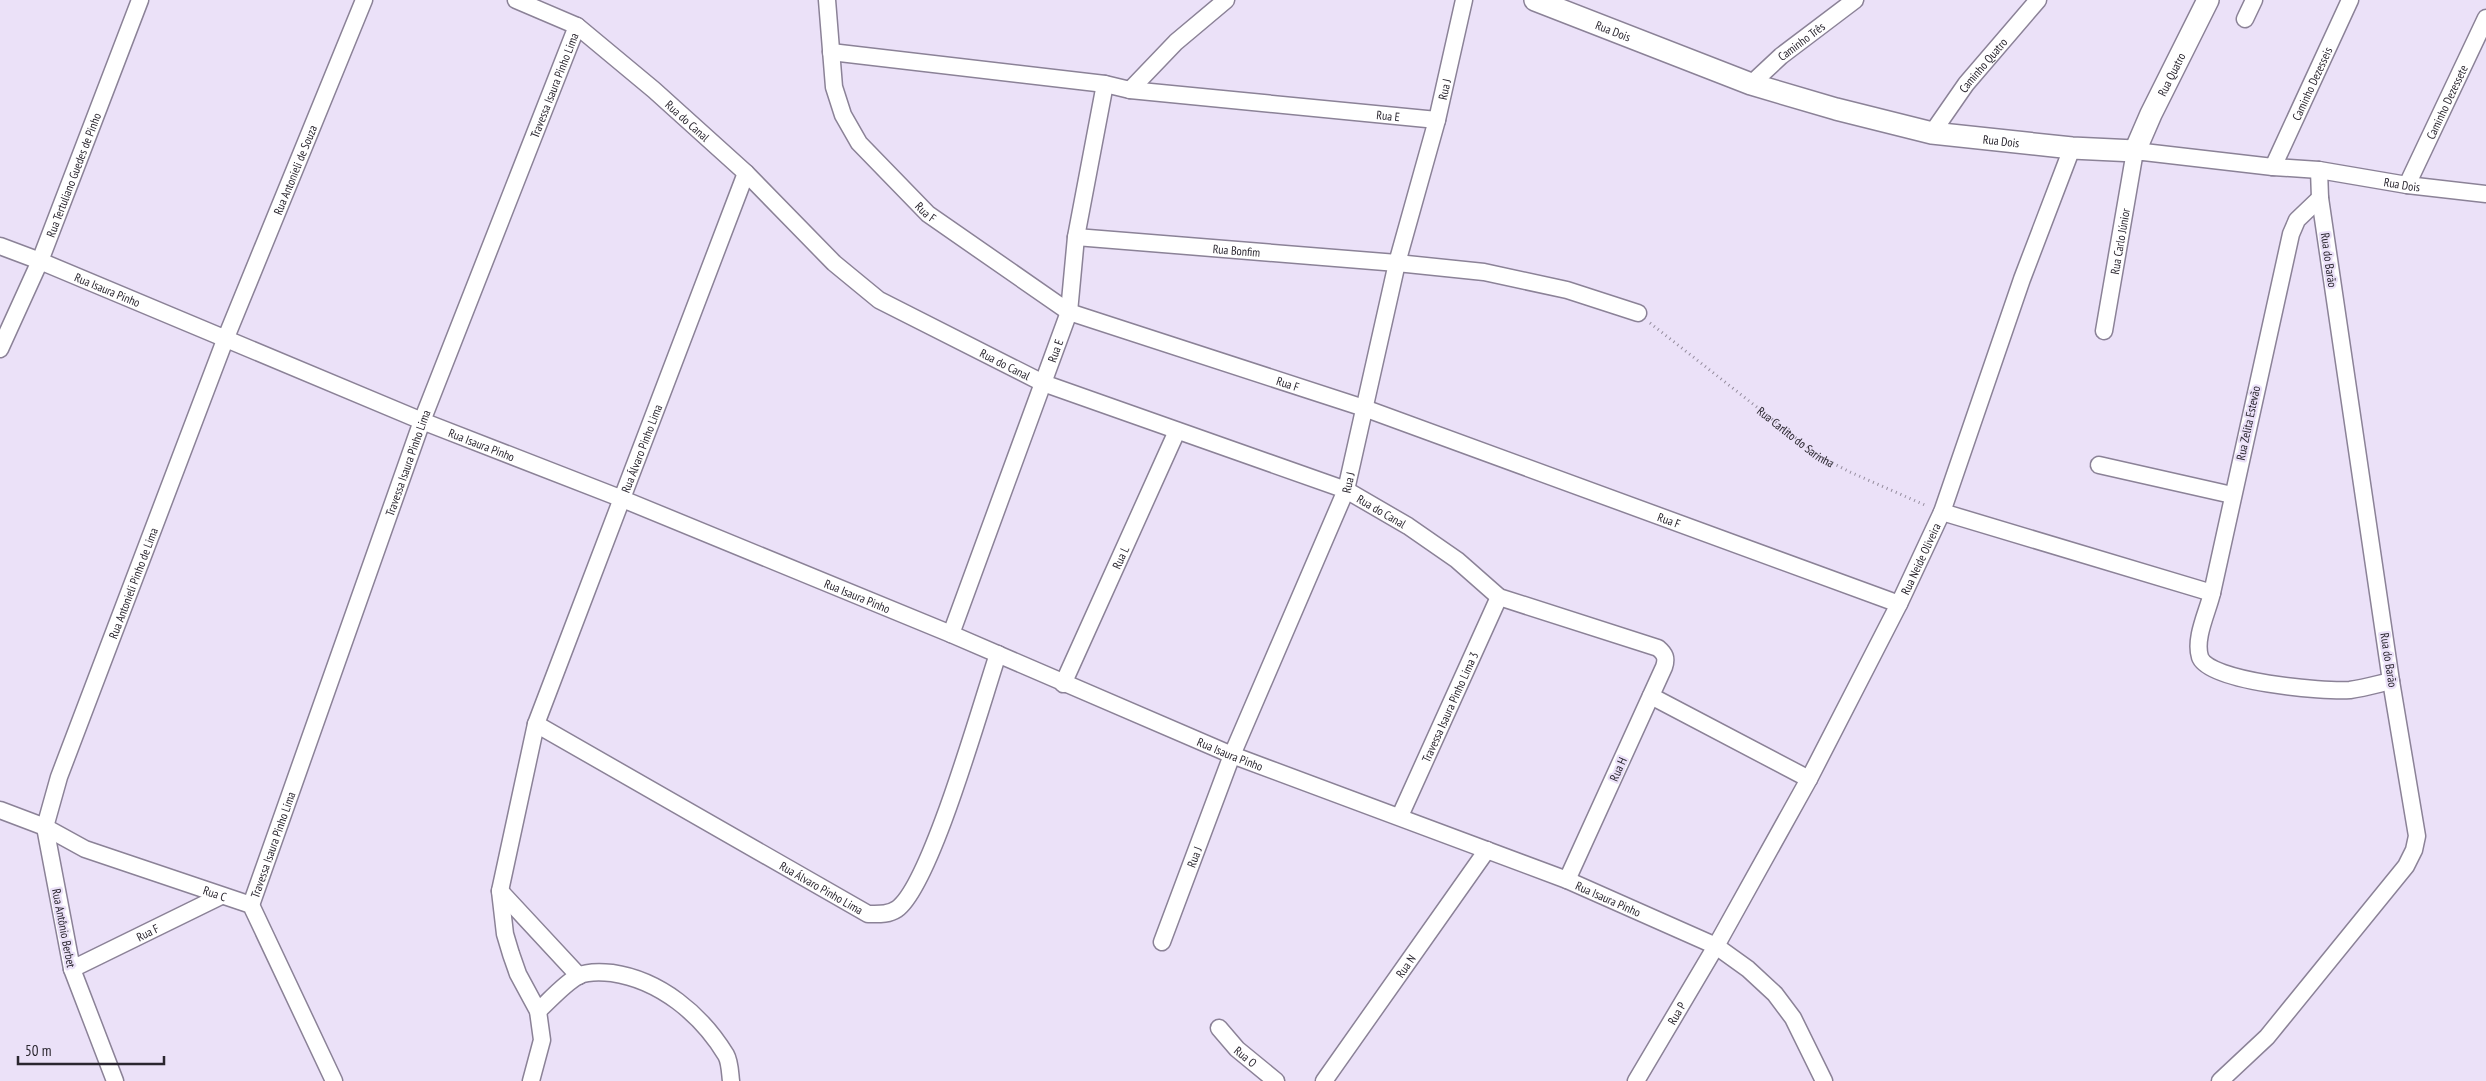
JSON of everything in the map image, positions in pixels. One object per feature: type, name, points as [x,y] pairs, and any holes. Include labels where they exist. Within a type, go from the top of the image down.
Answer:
[{"type":"street","name":"Rua Tertuliano Guedes de Pinho","points":[[0,349],[40,261],[140,0]]},
{"type":"street","name":"Rua Antonieli de Souza","points":[[225,340],[364,0]]},
{"type":"street","name":"Rua do Canal","points":[[516,0],[577,26],[654,90],[746,173],[834,263],[879,300],[1043,383],[1346,490],[1408,526],[1441,549],[1499,597]]},
{"type":"street","name":"Rua F","points":[[827,0],[834,87],[843,115],[859,143],[928,214],[1069,312],[1364,408],[1899,604]]},
{"type":"street","points":[[1130,90],[1176,42],[1226,0]]},
{"type":"street","name":"Rua J","points":[[1162,942],[1232,755],[1346,490],[1397,263],[1437,120],[1464,0]]},
{"type":"street","name":"Caminho Três","points":[[1750,84],[1781,56],[1855,0]]},
{"type":"street","name":"Caminho Quatro","points":[[1932,132],[1966,84],[2038,0]]},
{"type":"street","name":"Rua Quatro","points":[[2135,151],[2151,114],[2208,0]]},
{"type":"street","points":[[2245,19],[2254,0]]},
{"type":"street","name":"Caminho Dezesseis","points":[[2273,167],[2350,0]]},
{"type":"street","name":"Rua Dois","points":[[1542,1],[1750,84],[1836,109],[1932,132],[2072,148],[2135,151],[2273,167],[2318,170],[2407,185],[2486,194]]},
{"type":"street","name":"Caminho Dezessete","points":[[2407,185],[2486,18]]},
{"type":"street","name":"Travessa Isaura Pinho Lima","points":[[250,906],[422,421],[577,26]]},
{"type":"street","name":"Rua E","points":[[831,52],[1105,84],[1130,90],[1437,120]]},
{"type":"street","name":"Rua E","points":[[951,634],[1069,312],[1076,236],[1105,84]]},
{"type":"street","name":"Rua Neide Oliveira","points":[[1716,946],[1809,779],[1899,604],[1942,512],[2022,279],[2072,148]]},
{"type":"street","name":"Rua Carlo Júnior","points":[[2104,331],[2135,151]]},
{"type":"street","name":"Rua do Barão","points":[[2220,1081],[2267,1037],[2406,866],[2414,850],[2417,836],[2320,198],[2318,170]]},
{"type":"street","name":"Rua Álvaro Pinho Lima","points":[[531,1081],[542,1040],[538,1011],[518,974],[511,954],[505,934],[500,891],[536,724],[620,498],[746,173]]},
{"type":"street","name":"Rua Zelita Estevão","points":[[2320,198],[2297,220],[2291,234],[2232,495],[2212,593],[2200,638],[2200,658],[2206,665],[2219,672],[2303,688],[2349,690],[2392,681]]},
{"type":"street","name":"Rua Bonfim","points":[[1076,236],[1397,263]]},
{"type":"street","name":"Rua Isaura Pinho","points":[[0,246],[422,421],[620,498],[951,634],[1232,755],[1400,816],[1567,880],[1716,946],[1748,969],[1775,994],[1793,1018],[1824,1081]]},
{"type":"street","points":[[1397,263],[1484,272],[1567,290],[1638,313]]},
{"type":"street","name":"Rua Antonieli Pinho de Lima","points":[[45,828],[59,777],[225,340]]},
{"type":"street","name":"Rua L","points":[[1064,684],[1177,431]]},
{"type":"street","points":[[2098,465],[2232,495]]},
{"type":"street","points":[[1942,512],[2212,593]]},
{"type":"street","name":"Rua H","points":[[1499,597],[1658,648],[1665,657],[1664,667],[1567,880]]},
{"type":"street","name":"Travessa Isaura Pinho Lima 3","points":[[1400,816],[1499,597]]},
{"type":"street","name":"Rua Álvaro Pinho Lima","points":[[536,724],[868,914],[884,914],[897,909],[906,900],[925,866],[950,801],[998,654]]},
{"type":"street","points":[[1651,696],[1809,779]]},
{"type":"street","name":"Rua C","points":[[0,810],[45,828],[85,849],[250,906]]},
{"type":"street","name":"Rua Antônio Berbet","points":[[45,828],[72,969],[115,1081]]},
{"type":"street","name":"Rua N","points":[[1324,1081],[1487,850]]},
{"type":"street","points":[[500,891],[579,976]]},
{"type":"street","name":"Rua F","points":[[72,969],[222,896]]},
{"type":"street","points":[[250,906],[334,1081]]},
{"type":"street","name":"Rua P","points":[[1636,1081],[1716,946]]},
{"type":"street","points":[[538,1011],[579,976],[599,972],[628,976],[650,983],[674,998],[706,1028],[728,1057],[732,1081]]},
{"type":"street","name":"Rua O","points":[[1219,1028],[1237,1049],[1276,1081]]},
{"type":"path","name":"Rua Carlito do Sarinha","points":[[1638,313],[1819,456],[1850,472],[1942,512]]}]
